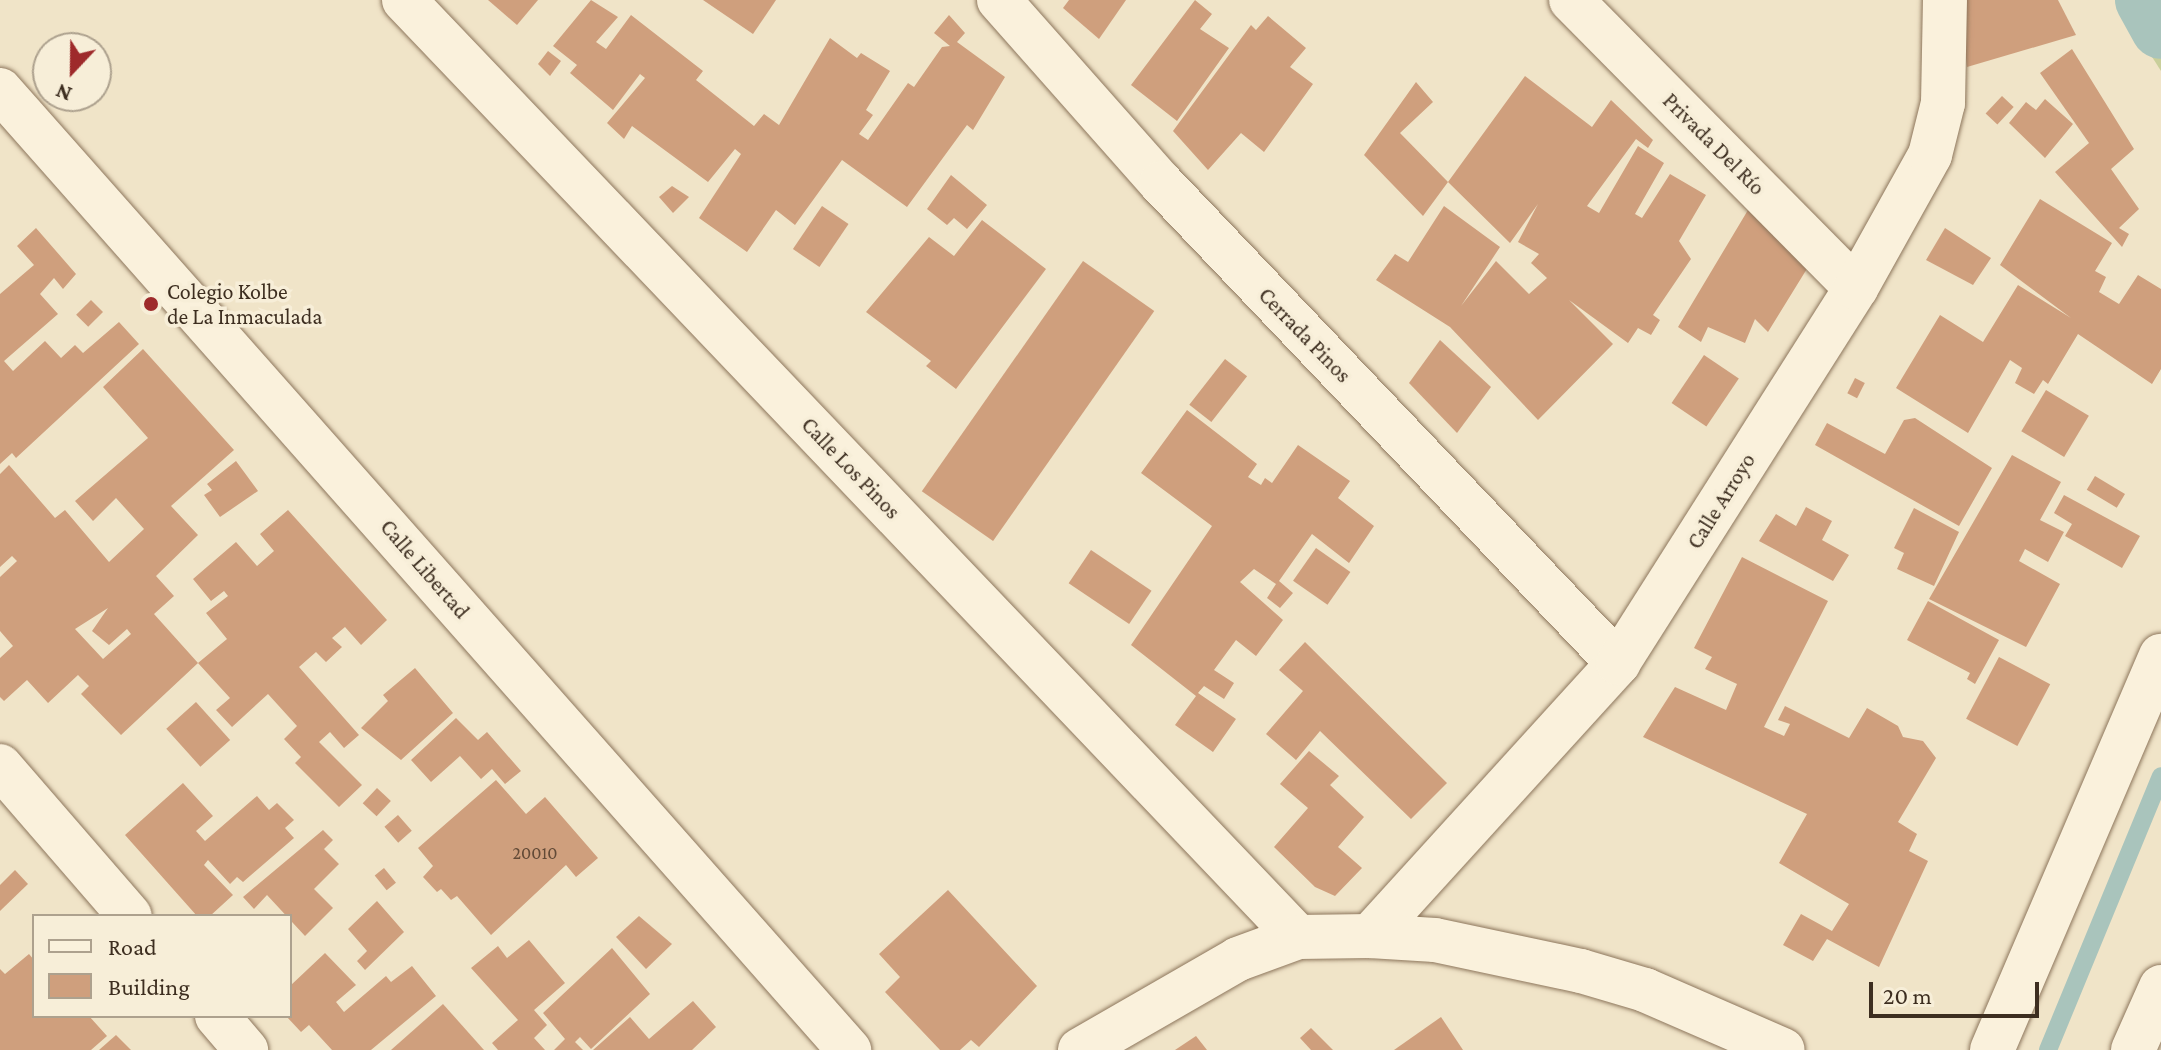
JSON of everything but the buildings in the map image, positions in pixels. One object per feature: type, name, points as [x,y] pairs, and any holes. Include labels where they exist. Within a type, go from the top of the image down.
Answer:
[{"type":"street","name":"Calle Los Pinos","points":[[404,0],[1298,937]]},
{"type":"street","name":"Cerrada Pinos","points":[[999,0],[1161,183],[1618,663]]},
{"type":"street","name":"Privada Del Río","points":[[1571,0],[1856,288]]},
{"type":"street","name":"Calle Arroyo","points":[[1370,936],[1618,663],[1856,288],[1930,155],[1943,103],[1945,0]]},
{"type":"street","name":"Calle Libertad","points":[[0,90],[849,1050]]},
{"type":"street","points":[[1992,1050],[2161,656]]},
{"type":"street","points":[[0,766],[128,914]]},
{"type":"street","points":[[1080,1050],[1238,959],[1298,937],[1370,936],[1435,940],[1581,971],[1645,990],[1783,1050]]},
{"type":"street","points":[[2133,1050],[2161,987]]},
{"type":"street","points":[[219,1018],[246,1050]]},
{"type":"green space","points":[[2116,0],[2161,0],[2161,71]]},
{"type":"waterway","points":[[2145,0],[2161,29]]},
{"type":"waterway","points":[[2048,1050],[2161,776]]},
{"type":"place","name":"Colegio Kolbe de La Inmaculada","points":[[151,304]]}]
